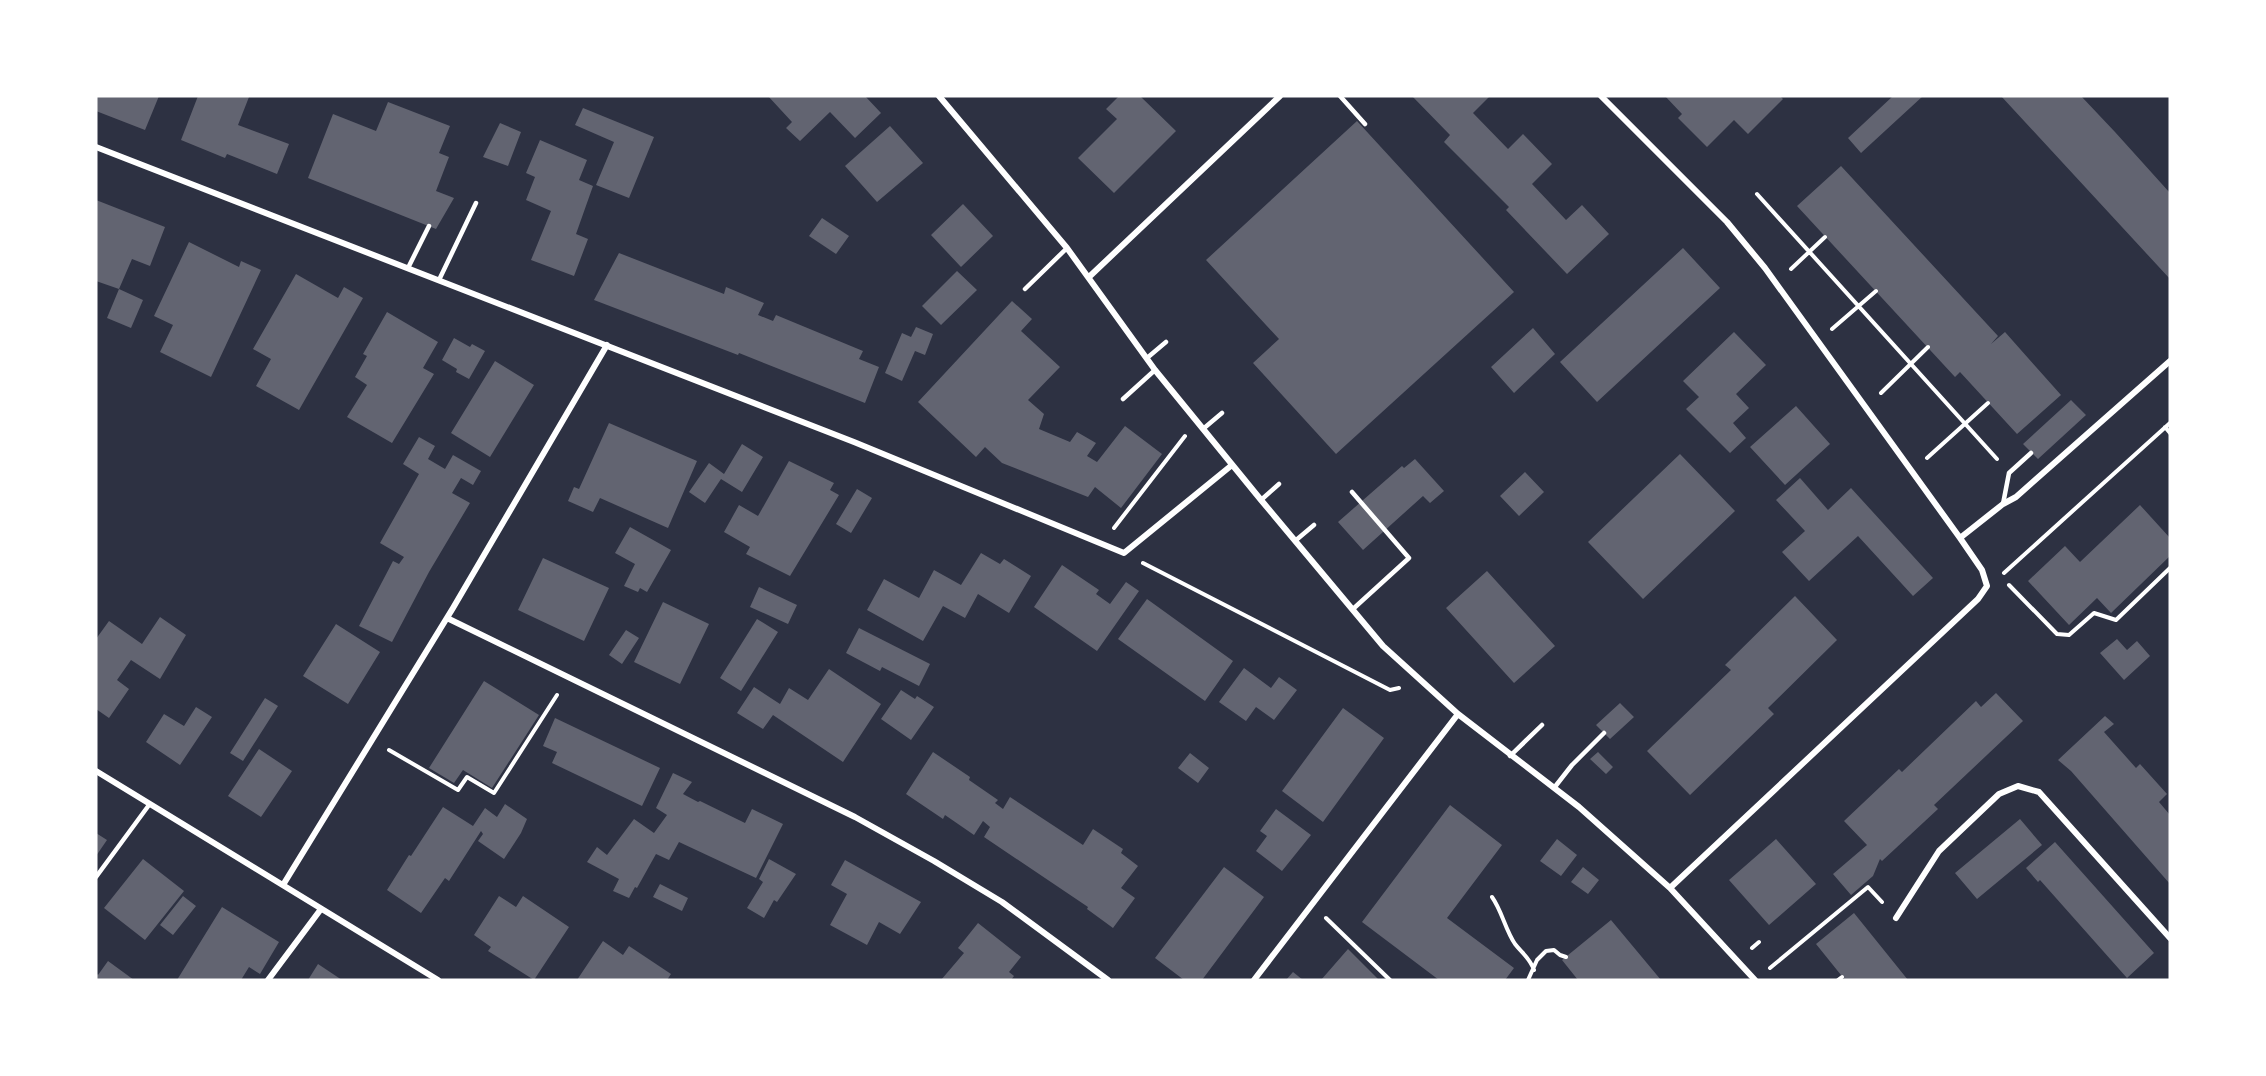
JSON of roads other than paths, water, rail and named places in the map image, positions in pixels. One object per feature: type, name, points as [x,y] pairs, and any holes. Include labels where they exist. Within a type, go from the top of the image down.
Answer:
[{"type":"street","points":[[939,96],[1067,248],[1155,370],[1383,646],[1458,714],[1554,788],[1671,888],[1755,980]]},
{"type":"street","points":[[1089,277],[1280,96]]},
{"type":"street","points":[[1601,96],[1727,222],[1765,268],[1960,538],[1982,570],[1987,586],[1978,599],[1671,888]]},
{"type":"street","points":[[96,147],[864,446],[1124,553],[1232,465]]},
{"type":"street","points":[[283,885],[447,618],[607,345]]},
{"type":"street","points":[[1960,538],[2003,504],[2016,497],[2170,361]]},
{"type":"street","points":[[447,618],[835,806],[1002,902],[1108,980]]},
{"type":"street","points":[[1254,980],[1458,714]]},
{"type":"street","points":[[96,771],[438,980]]},
{"type":"street","points":[[1896,918],[1939,851],[1999,794],[2018,786],[2039,792],[2170,938]]},
{"type":"street","points":[[268,980],[321,909]]},
{"type":"lane","points":[[1340,96],[1365,124]]},
{"type":"lane","points":[[439,280],[476,203]]},
{"type":"lane","points":[[408,268],[429,226]]},
{"type":"lane","points":[[1025,289],[1067,248]]},
{"type":"lane","points":[[1147,358],[1166,342]]},
{"type":"lane","points":[[1123,399],[1155,370]]},
{"type":"lane","points":[[1203,429],[1222,413]]},
{"type":"lane","points":[[2003,504],[2009,473],[2031,453]]},
{"type":"lane","points":[[1261,500],[1279,484]]},
{"type":"lane","points":[[1353,492],[1409,558],[1353,609]]},
{"type":"lane","points":[[1295,541],[1314,525]]},
{"type":"lane","points":[[1510,756],[1542,725]]},
{"type":"lane","points":[[1554,788],[1572,765],[1604,733]]},
{"type":"lane","points":[[96,877],[149,805]]}]
